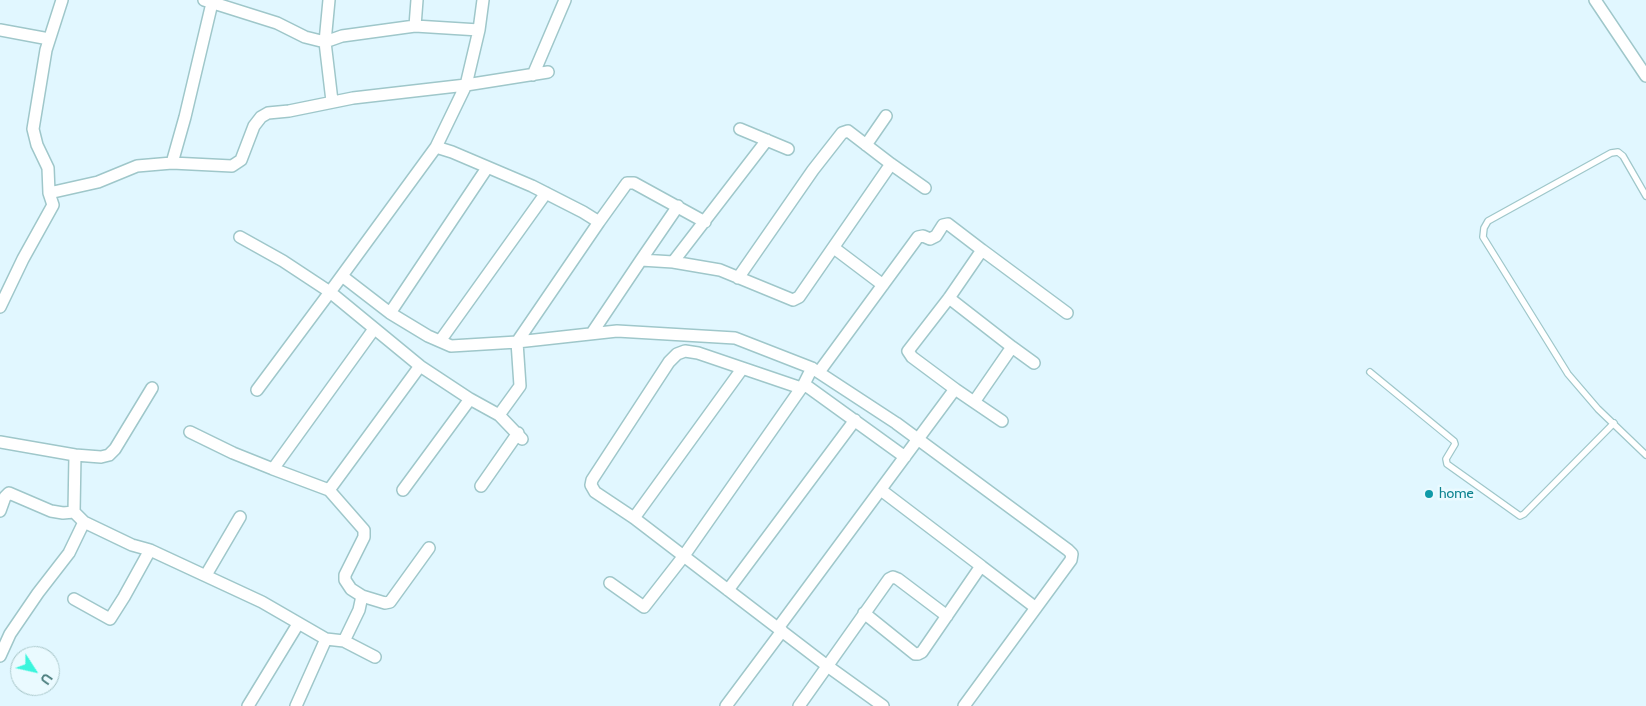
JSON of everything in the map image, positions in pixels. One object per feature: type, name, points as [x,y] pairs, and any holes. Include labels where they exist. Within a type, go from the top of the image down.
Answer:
[{"type":"street","points":[[0,307],[23,259],[53,205],[49,193],[48,168],[37,145],[33,129],[46,50],[62,0]]},
{"type":"street","points":[[329,0],[325,42],[332,101]]},
{"type":"street","points":[[415,26],[417,0]]},
{"type":"street","points":[[257,390],[436,147],[466,85],[479,30],[483,0]]},
{"type":"street","points":[[533,74],[565,0]]},
{"type":"street","points":[[1595,0],[1646,76]]},
{"type":"street","points":[[172,163],[185,117],[208,2],[277,23],[305,37],[325,42],[342,36],[415,26],[479,30]]},
{"type":"street","points":[[0,30],[49,39]]},
{"type":"street","points":[[49,193],[98,182],[137,166],[172,163],[232,166],[240,160],[254,126],[268,113],[289,111],[332,101],[466,85],[548,72]]},
{"type":"street","points":[[866,145],[886,116]]},
{"type":"street","points":[[740,129],[788,149]]},
{"type":"street","points":[[738,278],[812,170],[842,132],[848,131],[925,188]]},
{"type":"street","points":[[673,262],[766,140]]},
{"type":"street","points":[[436,147],[546,192],[599,222]]},
{"type":"street","points":[[640,260],[673,262],[720,270],[793,300],[799,297],[891,164]]},
{"type":"street","points":[[390,313],[487,168]]},
{"type":"street","points":[[500,415],[520,386],[517,342],[599,222],[630,182],[705,222]]},
{"type":"street","points":[[440,341],[546,192]]},
{"type":"street","points":[[592,333],[678,206]]},
{"type":"street","points":[[610,583],[644,607],[683,557],[802,386],[918,238],[923,236],[930,239],[936,236],[944,225],[948,224],[1067,313]]},
{"type":"street","points":[[240,237],[283,261],[330,292],[420,366],[470,399],[500,415],[520,436],[481,486]]},
{"type":"street","points":[[834,248],[883,285]]},
{"type":"street","points":[[982,250],[949,298],[908,351],[912,357],[1002,422]]},
{"type":"street","points":[[342,276],[390,313],[428,336],[452,346],[517,342],[617,331],[735,338],[815,370],[870,405],[1070,552],[1070,560],[964,706]]},
{"type":"street","points":[[949,298],[1034,362]]},
{"type":"street","points":[[273,469],[374,329]]},
{"type":"street","points":[[974,402],[1012,347]]},
{"type":"street","points":[[883,706],[826,665],[634,518],[595,492],[591,485],[592,480],[669,362],[677,354],[685,351],[698,353],[742,369],[802,386],[855,420],[905,457]]},
{"type":"street","points":[[328,490],[420,366]]},
{"type":"street","points":[[634,518],[742,369]]},
{"type":"street","points":[[0,442],[75,455],[101,457],[109,455],[115,449],[152,388]]},
{"type":"street","points":[[726,706],[955,389]]},
{"type":"street","points":[[403,490],[470,399]]},
{"type":"street","points":[[728,590],[855,420]]},
{"type":"street","points":[[190,432],[234,453],[328,490],[364,530],[364,537],[347,568],[345,580],[351,589],[362,596],[385,603],[390,602],[429,548]]},
{"type":"street","points":[[75,455],[74,512],[84,522],[132,545],[150,550],[262,602],[326,639],[344,641],[375,656]]},
{"type":"street","points":[[881,490],[1036,608]]},
{"type":"street","points":[[0,511],[9,493],[51,511],[62,513],[74,512]]},
{"type":"street","points":[[206,576],[240,516]]},
{"type":"street","points":[[0,656],[10,634],[38,593],[69,553],[84,522]]},
{"type":"street","points":[[74,599],[110,619],[150,550]]},
{"type":"street","points":[[864,613],[915,654],[922,652],[980,566]]},
{"type":"street","points":[[799,706],[826,665],[889,579],[893,577],[946,616]]},
{"type":"street","points":[[344,641],[359,610],[362,596]]},
{"type":"street","points":[[248,706],[298,624]]},
{"type":"street","points":[[296,706],[326,639]]},
{"type":"lane","points":[[1646,196],[1623,156],[1618,152],[1611,152],[1488,221],[1484,228],[1483,237],[1568,374],[1598,409],[1646,455]]},
{"type":"lane","points":[[1370,372],[1454,441],[1455,446],[1446,459],[1447,464],[1520,516],[1614,423]]},
{"type":"place","name":"home","points":[[1429,494]]}]
